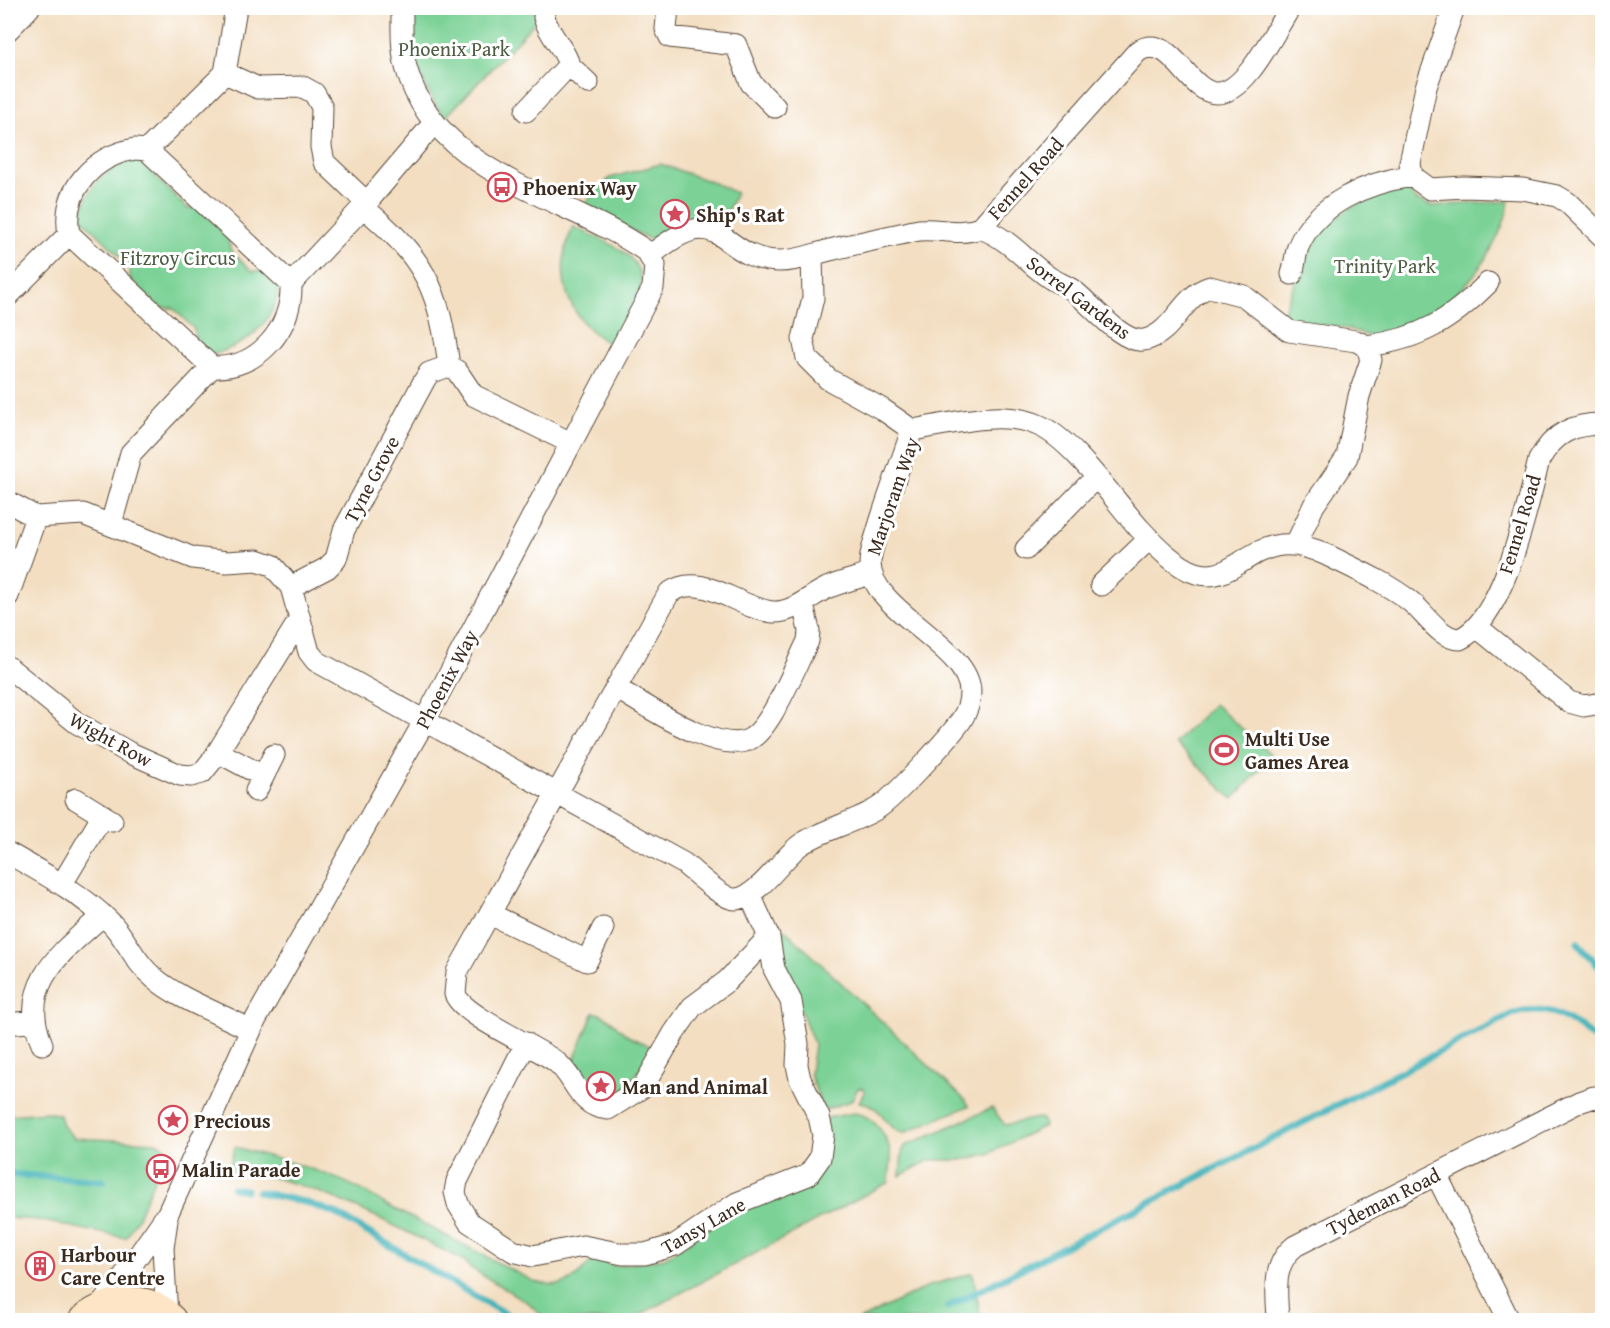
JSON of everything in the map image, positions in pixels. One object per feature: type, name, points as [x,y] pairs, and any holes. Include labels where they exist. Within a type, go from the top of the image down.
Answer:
[{"type":"street","points":[[8,30],[29,8]]},
{"type":"street","points":[[147,150],[225,74],[236,8]]},
{"type":"street","points":[[402,8],[406,67],[421,105],[449,139],[488,167],[627,240],[650,256]]},
{"type":"street","points":[[668,8],[666,29],[670,38],[736,45],[750,83],[775,107]]},
{"type":"street","name":"Fennel Road","points":[[650,256],[680,235],[689,231],[708,229],[725,236],[743,250],[766,260],[791,260],[919,230],[931,229],[955,233],[980,228],[1138,51],[1148,47],[1161,49],[1204,89],[1224,93],[1246,77],[1290,8]]},
{"type":"street","points":[[1455,8],[1426,87],[1410,164],[1412,176],[1430,189],[1464,187],[1523,189],[1557,196],[1567,202],[1602,236]]},
{"type":"street","points":[[541,17],[550,35],[567,57],[569,65],[588,83]]},
{"type":"street","points":[[526,111],[569,65]]},
{"type":"street","points":[[225,74],[258,88],[303,87],[314,93],[322,107],[321,147],[324,162],[406,244],[428,279],[439,310],[449,366],[457,371],[473,395],[571,443]]},
{"type":"street","points":[[69,234],[212,367],[224,367],[241,362],[258,353],[273,341],[288,314],[291,284],[365,205],[434,123]]},
{"type":"street","points":[[8,296],[69,234],[69,205],[84,176],[99,162],[115,153],[135,149],[147,150],[291,284]]},
{"type":"street","points":[[1292,274],[1298,248],[1305,235],[1335,205],[1361,189],[1412,176]]},
{"type":"street","name":"Sorrel Gardens","points":[[980,228],[1004,238],[1050,278],[1075,292],[1122,333],[1134,340],[1153,337],[1196,294],[1210,287],[1244,296],[1289,331],[1359,342],[1366,346],[1389,343],[1425,332],[1458,312],[1488,284]]},
{"type":"street","points":[[812,255],[813,298],[803,339],[807,358],[815,369],[828,379],[882,409],[912,430]]},
{"type":"street","name":"Phoenix Way","points":[[89,1316],[119,1283],[168,1213],[251,1030],[424,722],[653,288],[656,273],[650,256]]},
{"type":"street","points":[[1366,346],[1371,360],[1359,396],[1347,458],[1314,505],[1296,544],[1325,554],[1387,587],[1410,602],[1447,637],[1460,639],[1477,627],[1569,702],[1584,706],[1602,703]]},
{"type":"street","name":"Tyne Grove","points":[[291,587],[327,568],[336,559],[344,530],[424,381],[429,373],[449,366]]},
{"type":"street","points":[[111,524],[128,458],[134,448],[212,367]]},
{"type":"street","name":"Marjoram Way","points":[[750,895],[800,845],[887,802],[957,726],[969,705],[970,690],[965,675],[935,641],[885,596],[871,574],[870,558],[879,526],[912,430],[995,419],[1030,422],[1061,441],[1149,538],[1183,567],[1204,574],[1226,571],[1265,547],[1296,544]]},
{"type":"street","name":"Fennel Road","points":[[1477,627],[1499,587],[1517,546],[1542,455],[1564,430],[1583,425],[1602,424]]},
{"type":"street","points":[[1026,549],[1095,478]]},
{"type":"street","points":[[8,502],[36,517],[78,513],[193,558],[227,562],[266,562],[278,569],[291,587],[309,652],[316,661],[683,863],[728,898],[738,899],[750,895]]},
{"type":"street","points":[[8,596],[36,517]]},
{"type":"street","points":[[1101,585],[1149,538]]},
{"type":"street","points":[[770,937],[728,981],[692,1007],[682,1019],[644,1087],[608,1109],[590,1105],[581,1097],[561,1066],[526,1043],[467,1010],[455,994],[457,972],[665,598],[680,587],[694,585],[710,589],[742,604],[774,612],[804,603],[828,588],[871,574]]},
{"type":"street","points":[[616,688],[671,720],[718,741],[734,744],[751,739],[766,723],[808,641],[809,631],[804,603]]},
{"type":"street","name":"Wight Row","points":[[8,667],[92,734],[166,769],[185,776],[199,775],[218,752],[300,619]]},
{"type":"street","points":[[218,752],[260,784],[274,756]]},
{"type":"street","points":[[62,884],[108,818],[76,799]]},
{"type":"street","points":[[8,853],[62,884],[103,915],[113,925],[142,967],[155,979],[251,1030]]},
{"type":"street","name":"Tansy Lane","points":[[526,1043],[457,1181],[455,1192],[461,1211],[486,1236],[525,1256],[583,1246],[623,1254],[645,1254],[666,1249],[737,1203],[808,1175],[822,1152],[823,1135],[819,1117],[800,1079],[793,1011],[787,993],[774,969],[770,937],[750,895]]},
{"type":"street","points":[[490,914],[587,960],[603,928]]},
{"type":"street","points":[[42,1044],[35,1021],[36,999],[44,975],[59,954],[103,915]]},
{"type":"street","points":[[8,1024],[35,1021]]},
{"type":"street","name":"Tydeman Road","points":[[1278,1320],[1276,1278],[1279,1265],[1287,1252],[1304,1241],[1587,1099],[1602,1099]]},
{"type":"street","points":[[1436,1174],[1509,1320]]},
{"type":"street","name":"Phoenix Way","points":[[168,1213],[163,1248],[169,1318]]},
{"type":"street","points":[[89,1316],[113,1303],[132,1302],[151,1306],[169,1318]]},
{"type":"green space","name":"Phoenix Park","points":[[413,8],[539,8],[533,24],[445,118],[428,92],[418,66],[413,39]]},
{"type":"green space","name":"Fitzroy Circus","points":[[138,159],[187,208],[199,208],[227,236],[231,251],[252,271],[263,271],[279,287],[276,300],[265,323],[236,346],[212,355],[195,339],[194,329],[173,308],[160,308],[130,279],[130,266],[81,218],[88,196],[99,179],[116,167]]},
{"type":"green space","points":[[660,164],[736,193],[721,225],[649,239],[583,205],[610,178]]},
{"type":"green space","name":"Trinity Park","points":[[1406,188],[1416,200],[1431,206],[1509,201],[1493,246],[1462,289],[1421,322],[1399,332],[1376,337],[1343,328],[1304,322],[1283,314],[1302,266],[1324,230],[1338,216],[1356,205],[1378,195]]},
{"type":"green space","points":[[573,227],[619,249],[637,266],[641,277],[638,297],[611,345],[583,322],[567,294],[564,262]]},
{"type":"green space","name":"Multi Use Games Area","points":[[1214,704],[1273,756],[1233,799],[1175,743]]},
{"type":"green space","points":[[784,929],[969,1106],[904,1133],[893,1128],[874,1107],[859,1102],[865,1090],[859,1087],[851,1101],[827,1109],[822,1108],[810,1074],[814,1044],[784,968],[778,934]]},
{"type":"green space","points":[[594,1012],[610,1020],[625,1034],[649,1046],[654,1052],[623,1091],[595,1101],[572,1065]]},
{"type":"green space","points":[[992,1108],[1005,1125],[1037,1118],[1042,1119],[1044,1126],[988,1154],[961,1160],[930,1160],[900,1176],[902,1153],[905,1146]]},
{"type":"green space","points":[[47,1112],[60,1115],[63,1126],[74,1138],[156,1142],[167,1149],[138,1217],[126,1238],[38,1220],[8,1218],[8,1115]]},
{"type":"green space","points":[[854,1113],[875,1123],[888,1143],[891,1158],[889,1182],[630,1320],[545,1320],[530,1304],[469,1267],[465,1261],[373,1216],[302,1186],[266,1176],[228,1170],[235,1147],[332,1176],[533,1281],[552,1285],[574,1278],[593,1259],[616,1266],[665,1258],[722,1219],[801,1186],[827,1118]]},
{"type":"green space","points":[[973,1273],[981,1320],[859,1320],[931,1285]]},
{"type":"waterway","points":[[1578,943],[1602,970]]},
{"type":"waterway","points":[[948,1307],[1514,1013],[1528,1010],[1552,1012],[1572,1022],[1602,1045]]},
{"type":"waterway","points":[[8,1174],[103,1181]]},
{"type":"waterway","points":[[233,1188],[246,1190]]},
{"type":"waterway","points":[[258,1192],[304,1202],[335,1213],[512,1318]]},
{"type":"place","name":"Phoenix Way","points":[[502,187]]},
{"type":"place","name":"Ship's Rat","points":[[675,214]]},
{"type":"place","name":"Multi Use Games Area","points":[[1224,750]]},
{"type":"place","name":"Man and Animal","points":[[601,1086]]},
{"type":"place","name":"Precious","points":[[173,1120]]},
{"type":"place","name":"Malin Parade","points":[[161,1169]]},
{"type":"place","name":"Harbour Care Centre","points":[[40,1266]]}]
